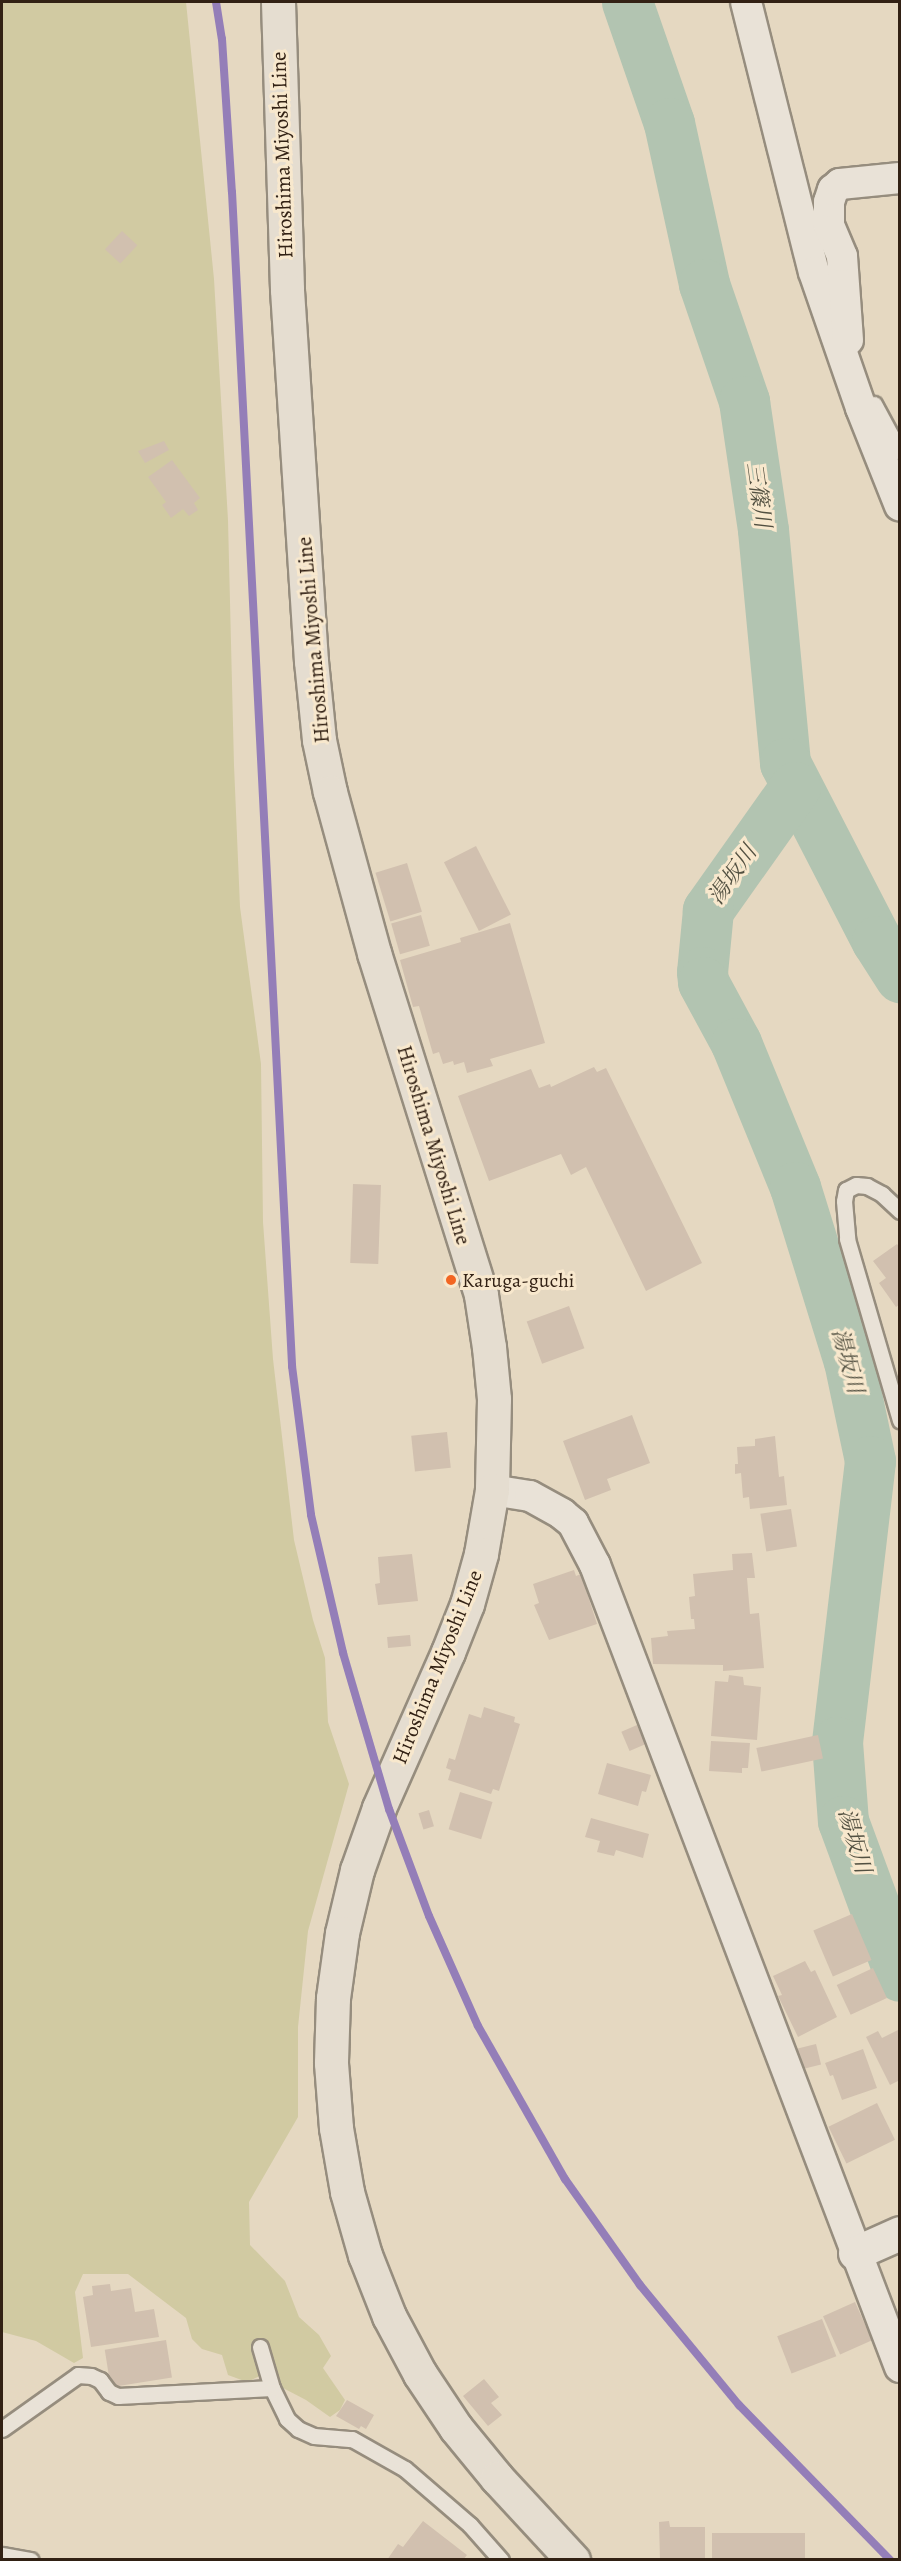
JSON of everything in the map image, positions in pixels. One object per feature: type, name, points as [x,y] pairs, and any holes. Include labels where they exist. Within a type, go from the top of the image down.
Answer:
[{"type":"main road","name":"Hiroshima Miyoshi Line","points":[[278,2],[287,290],[311,661],[320,740],[330,792],[374,953],[481,1295],[494,1399],[492,1490],[482,1554],[467,1604],[379,1808],[357,1870],[342,1933],[333,1998],[331,2063],[336,2128],[347,2193],[365,2255],[389,2316],[420,2374],[456,2428],[490,2470],[573,2559]]},
{"type":"street","points":[[746,2],[814,272],[849,367],[861,408],[900,506]]},
{"type":"street","points":[[849,367],[848,315],[842,256],[829,225],[829,202],[833,190],[840,184],[900,178]]},
{"type":"street","points":[[492,1490],[530,1496],[562,1514],[573,1523],[595,1565],[900,2367]]},
{"type":"street","points":[[855,2253],[900,2233]]},
{"type":"lane","points":[[849,367],[865,386],[900,452]]},
{"type":"lane","points":[[900,1211],[882,1194],[867,1186],[856,1185],[846,1190],[844,1201],[847,1239],[900,1420]]},
{"type":"lane","points":[[260,2347],[272,2388],[287,2420],[298,2429],[314,2436],[352,2439],[405,2469],[470,2526],[495,2557]]},
{"type":"lane","points":[[2,2429],[78,2375],[91,2376],[100,2380],[109,2392],[118,2396],[272,2388]]},
{"type":"lane","points":[[2,2555],[31,2559]]},
{"type":"shaded area","points":[[2,2],[186,2],[214,279],[228,520],[240,907],[261,1064],[263,1222],[273,1359],[294,1540],[313,1620],[325,1658],[328,1722],[349,1784],[308,1931],[298,2027],[298,2117],[249,2202],[250,2245],[285,2281],[299,2317],[319,2335],[331,2356],[323,2368],[345,2400],[340,2410],[330,2417],[306,2400],[283,2388],[266,2373],[247,2382],[228,2375],[222,2355],[202,2349],[192,2339],[186,2318],[128,2274],[83,2274],[75,2292],[83,2358],[74,2363],[36,2341],[2,2332]]},
{"type":"building","points":[[122,231],[137,245],[120,264],[105,249]]},
{"type":"building","points":[[164,441],[169,450],[145,463],[138,451]]},
{"type":"building","points":[[172,460],[200,498],[194,503],[198,510],[189,516],[183,509],[171,518],[162,505],[166,502],[148,477]]},
{"type":"building","points":[[476,846],[511,915],[479,931],[444,862]]},
{"type":"building","points":[[407,863],[422,912],[390,921],[375,873]]},
{"type":"building","points":[[421,915],[430,946],[400,954],[391,924]]},
{"type":"building","points":[[510,923],[545,1043],[490,1059],[493,1066],[467,1073],[464,1062],[454,1065],[453,1061],[443,1064],[439,1052],[433,1054],[419,1006],[413,1007],[400,960],[461,942],[460,938]]},
{"type":"building","points":[[594,1067],[597,1072],[606,1068],[702,1263],[646,1291],[586,1167],[571,1175],[561,1154],[489,1181],[458,1096],[531,1069],[539,1088],[550,1084],[551,1087]]},
{"type":"building","points":[[353,1184],[381,1185],[378,1264],[350,1263]]},
{"type":"building","points":[[897,1244],[900,1248],[900,1304],[896,1307],[879,1283],[886,1278],[873,1261]]},
{"type":"building","points":[[569,1306],[584,1348],[542,1364],[527,1321]]},
{"type":"building","points":[[632,1415],[650,1463],[607,1479],[611,1490],[585,1500],[563,1441]]},
{"type":"building","points":[[447,1432],[451,1468],[415,1472],[411,1436]]},
{"type":"building","points":[[775,1436],[779,1477],[784,1476],[787,1505],[750,1509],[749,1497],[743,1498],[741,1473],[735,1474],[735,1464],[738,1464],[737,1447],[755,1446],[755,1439]]},
{"type":"building","points":[[791,1509],[797,1547],[766,1551],[760,1514]]},
{"type":"building","points":[[752,1553],[755,1578],[747,1578],[750,1614],[759,1613],[764,1668],[723,1671],[723,1665],[653,1664],[651,1638],[668,1636],[667,1631],[695,1629],[694,1619],[691,1619],[689,1597],[695,1596],[693,1574],[733,1570],[732,1554]]},
{"type":"building","points":[[412,1554],[418,1601],[378,1605],[375,1584],[380,1583],[378,1557]]},
{"type":"building","points":[[574,1570],[576,1576],[581,1574],[597,1624],[549,1640],[534,1605],[539,1603],[533,1584]]},
{"type":"building","points":[[410,1635],[411,1646],[388,1648],[387,1637]]},
{"type":"building","points":[[729,1675],[743,1677],[744,1685],[761,1687],[757,1740],[711,1736],[715,1681],[728,1682]]},
{"type":"building","points":[[484,1707],[515,1717],[514,1722],[520,1724],[499,1791],[493,1789],[491,1794],[448,1780],[451,1770],[446,1768],[449,1758],[455,1760],[469,1714],[481,1718]]},
{"type":"building","points":[[637,1725],[645,1744],[630,1751],[621,1732]]},
{"type":"building","points":[[818,1735],[823,1758],[761,1772],[756,1748]]},
{"type":"building","points":[[711,1741],[750,1743],[748,1768],[742,1768],[742,1773],[709,1771]]},
{"type":"building","points":[[607,1763],[651,1775],[646,1792],[642,1791],[638,1806],[598,1794]]},
{"type":"building","points":[[460,1792],[493,1802],[481,1839],[449,1829]]},
{"type":"building","points":[[429,1810],[434,1826],[423,1829],[418,1813]]},
{"type":"building","points":[[591,1818],[649,1834],[643,1858],[616,1850],[614,1856],[597,1852],[600,1841],[585,1837]]},
{"type":"building","points":[[852,1914],[872,1960],[833,1976],[813,1930]]},
{"type":"building","points":[[805,1961],[811,1972],[815,1970],[837,2017],[798,2037],[778,1996],[782,1995],[773,1976]]},
{"type":"building","points":[[873,1968],[887,1998],[851,2015],[837,1985]]},
{"type":"building","points":[[900,2029],[900,2080],[890,2085],[866,2037],[878,2031],[882,2038]]},
{"type":"building","points":[[816,2044],[821,2064],[798,2070],[793,2050]]},
{"type":"building","points":[[863,2049],[877,2088],[842,2100],[833,2075],[830,2076],[825,2063]]},
{"type":"building","points":[[877,2103],[895,2140],[846,2164],[828,2127]]},
{"type":"building","points":[[110,2284],[111,2291],[131,2288],[135,2312],[154,2309],[159,2337],[91,2347],[83,2297],[93,2295],[92,2286]]},
{"type":"building","points":[[855,2302],[872,2340],[840,2355],[823,2316]]},
{"type":"building","points":[[822,2319],[836,2356],[792,2374],[777,2336]]},
{"type":"building","points":[[166,2340],[172,2378],[111,2387],[105,2350]]},
{"type":"building","points":[[484,2379],[499,2397],[491,2403],[502,2415],[488,2426],[463,2396]]},
{"type":"building","points":[[347,2400],[374,2415],[366,2429],[361,2426],[359,2429],[336,2416]]},
{"type":"building","points":[[423,2521],[467,2555],[463,2560],[387,2560],[398,2544],[403,2547]]},
{"type":"building","points":[[669,2521],[670,2527],[705,2527],[705,2560],[660,2560],[659,2522]]},
{"type":"building","points":[[712,2533],[805,2533],[805,2560],[712,2560]]},
{"type":"waterway","name":"三篠川","points":[[627,2],[669,123],[704,284],[744,401],[763,530],[785,763],[877,941],[900,977]]},
{"type":"waterway","name":"湯坂川","points":[[795,787],[708,910],[702,972],[703,982],[736,1043],[795,1187],[849,1361],[870,1461],[837,1742],[843,1821],[900,1976]]},
{"type":"transit line","points":[[216,2],[222,39],[232,192],[292,1366],[311,1515],[343,1653],[389,1809],[429,1916],[478,2026],[565,2179],[640,2285],[739,2405],[890,2560]]},
{"type":"place","name":"Karuga-guchi","points":[[451,1280]]}]
